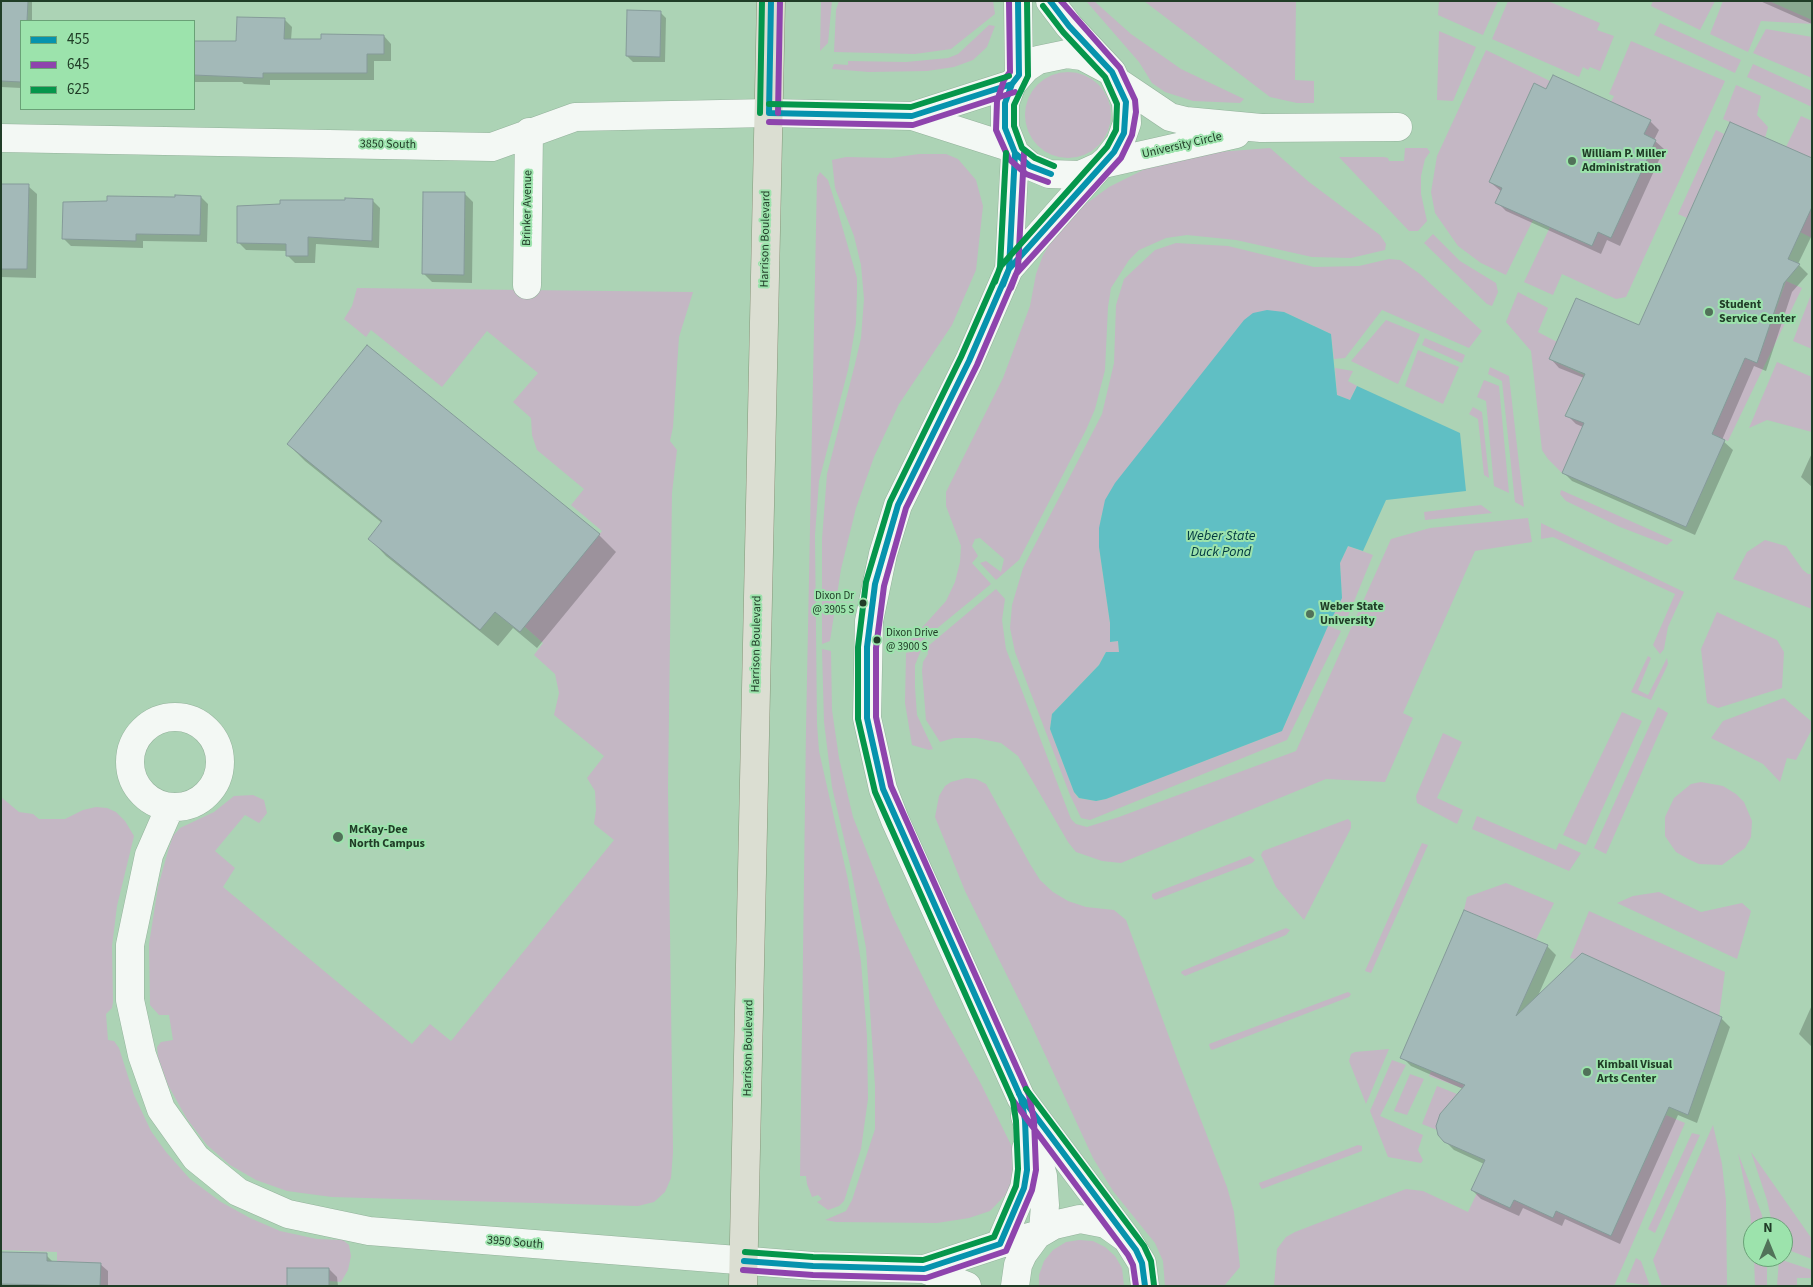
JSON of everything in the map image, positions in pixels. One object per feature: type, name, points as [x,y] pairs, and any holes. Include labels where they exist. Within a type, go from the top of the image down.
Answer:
[{"type":"main road","name":"Harrison Boulevard","points":[[744,1273],[771,1]]},
{"type":"street","points":[[1016,1286],[1016,1276],[1023,1254],[1040,1233],[1045,1205],[1043,1176],[1023,1109],[883,789],[867,718],[866,692],[868,621],[875,584],[898,505],[991,314],[1009,269],[1013,151],[1005,128],[1004,115],[1005,103],[1016,79],[1018,1]]},
{"type":"street","points":[[1009,269],[1120,144],[1127,123],[1126,102],[1115,77],[1069,26],[1050,1]]},
{"type":"street","points":[[912,116],[1016,79],[1038,60],[1067,54],[1082,56],[1115,77]]},
{"type":"street","name":"University Circle","points":[[1115,77],[1170,117],[1186,121],[1261,128],[1398,128]]},
{"type":"street","name":"3850 South","points":[[1,138],[492,146],[575,117],[769,113],[912,116]]},
{"type":"street","points":[[912,116],[1013,151],[1040,171],[1059,176],[1080,175],[1102,165]]},
{"type":"street","name":"University Circle","points":[[1102,165],[1261,128]]},
{"type":"street","name":"Brinker Avenue","points":[[527,285],[529,132]]},
{"type":"street","name":"3950 South","points":[[170,807],[149,855],[130,945],[130,1000],[142,1055],[162,1109],[196,1158],[238,1192],[288,1214],[369,1231],[744,1273],[813,1266],[924,1269]]},
{"type":"street","points":[[1023,1109],[1127,1239],[1142,1263],[1145,1286]]},
{"type":"street","points":[[1000,1244],[1024,1188],[1027,1170],[1023,1109]]},
{"type":"street","points":[[924,1269],[1040,1233],[1067,1221],[1086,1220],[1106,1224],[1127,1239]]},
{"type":"street","points":[[924,1269],[967,1286]]},
{"type":"shaded area","points":[[821,1],[832,1],[828,43],[820,51]]},
{"type":"shaded area","points":[[839,1],[993,1],[995,14],[951,49],[915,54],[834,52],[836,10]]},
{"type":"shaded area","points":[[1086,1],[1094,1],[1131,34],[1181,69],[1244,99],[1240,103],[1193,101],[1165,92],[1152,83],[1139,62]]},
{"type":"shaded area","points":[[1144,1],[1296,1],[1295,80],[1314,81],[1314,103],[1297,103],[1270,97]]},
{"type":"shaded area","points":[[1439,1],[1498,1],[1483,35],[1438,15]]},
{"type":"shaded area","points":[[1508,1],[1548,1],[1600,23],[1597,30],[1614,36],[1600,71],[1590,67],[1588,70],[1583,67],[1579,77],[1492,39]]},
{"type":"shaded area","points":[[1653,1],[1715,1],[1700,30],[1651,6]]},
{"type":"shaded area","points":[[1723,1],[1769,1],[1812,20],[1812,24],[1761,21],[1748,52],[1710,34]]},
{"type":"shaded area","points":[[1660,23],[1741,60],[1735,73],[1654,35]]},
{"type":"shaded area","points":[[989,25],[995,26],[987,47],[973,60],[954,67],[927,71],[869,72],[832,69],[834,64],[848,65],[848,61],[906,62],[948,58],[958,54]]},
{"type":"shaded area","points":[[1766,29],[1812,37],[1812,78],[1753,53]]},
{"type":"shaded area","points":[[1439,31],[1476,47],[1453,101],[1437,100]]},
{"type":"shaded area","points":[[1631,41],[1725,81],[1626,297],[1616,299],[1562,274],[1553,295],[1524,282],[1550,227],[1591,246],[1598,232],[1611,238],[1656,140],[1644,134],[1651,120],[1611,102],[1614,96],[1609,94]]},
{"type":"shaded area","points":[[1486,50],[1550,81],[1546,89],[1534,83],[1489,182],[1502,188],[1533,220],[1506,275],[1481,263],[1458,246],[1435,213],[1431,192],[1437,156]]},
{"type":"shaded area","points":[[1753,64],[1812,91],[1812,107],[1747,77]]},
{"type":"shaded area","points":[[1068,72],[1084,76],[1098,85],[1107,99],[1111,115],[1107,131],[1098,145],[1084,154],[1068,158],[1052,154],[1038,145],[1029,131],[1025,115],[1029,99],[1038,85],[1052,76]]},
{"type":"shaded area","points":[[1736,85],[1761,96],[1757,115],[1768,127],[1765,138],[1723,119]]},
{"type":"shaded area","points":[[1801,116],[1812,121],[1812,158],[1786,147]]},
{"type":"shaded area","points":[[1716,130],[1724,134],[1687,218],[1678,214]]},
{"type":"shaded area","points":[[1270,148],[1309,182],[1380,235],[1386,244],[1385,250],[1351,258],[1312,257],[1236,240],[1187,235],[1166,238],[1139,250],[1129,260],[1111,288],[1108,307],[1105,370],[1095,409],[1019,560],[996,580],[980,563],[986,561],[1001,572],[1004,559],[980,538],[975,539],[972,546],[978,556],[972,563],[991,584],[918,644],[909,642],[946,601],[955,582],[960,562],[961,546],[946,506],[946,492],[1003,378],[1030,306],[1036,274],[1043,255],[1059,229],[1083,206],[1109,187],[1145,169],[1218,152]]},
{"type":"shaded area","points":[[1405,148],[1427,148],[1430,152],[1425,159],[1421,176],[1421,194],[1427,221],[1418,231],[1409,231],[1339,157],[1384,157],[1388,158],[1389,161],[1404,161]]},
{"type":"shaded area","points":[[919,154],[946,154],[958,159],[976,180],[983,206],[976,270],[952,325],[899,404],[874,457],[856,508],[841,569],[830,641],[822,644],[822,539],[827,474],[861,338],[864,299],[861,265],[854,236],[835,188],[832,160],[846,157],[891,158]]},
{"type":"shaded area","points":[[820,172],[828,180],[838,212],[857,278],[857,292],[856,323],[848,370],[819,481],[815,535],[817,724],[819,751],[848,880],[861,962],[867,1036],[868,1099],[861,1149],[844,1201],[839,1206],[828,1210],[817,1202],[822,1199],[818,1195],[812,1197],[806,1176],[800,1176],[806,728],[817,177]]},
{"type":"shaded area","points":[[1812,207],[1812,238],[1800,232]]},
{"type":"shaded area","points":[[1433,234],[1460,261],[1496,283],[1498,292],[1492,306],[1487,304],[1424,243]]},
{"type":"shaded area","points":[[1176,243],[1228,246],[1314,267],[1359,266],[1389,259],[1400,260],[1420,274],[1482,331],[1469,348],[1382,310],[1345,358],[1334,359],[1331,334],[1284,312],[1101,516],[1099,547],[1110,623],[1110,642],[1118,641],[1119,652],[1106,652],[1099,665],[1052,714],[1050,729],[1078,798],[1096,801],[1106,799],[1282,731],[1328,626],[1341,631],[1287,740],[1090,820],[1081,818],[1070,795],[1015,652],[1010,628],[1012,605],[1023,568],[1102,414],[1114,363],[1116,305],[1124,279],[1155,250]]},
{"type":"shaded area","points":[[1786,281],[1802,288],[1728,441],[1712,434],[1745,358],[1757,363]]},
{"type":"shaded area","points":[[357,288],[693,292],[679,337],[673,427],[670,441],[677,450],[672,493],[668,788],[673,1152],[671,1178],[665,1192],[654,1202],[638,1206],[332,1197],[287,1191],[256,1180],[230,1165],[207,1145],[187,1119],[168,1085],[158,1057],[157,1047],[161,1042],[173,1040],[169,1015],[159,1015],[150,1005],[149,944],[158,887],[168,851],[173,836],[180,828],[214,812],[234,796],[253,795],[264,800],[267,813],[259,823],[245,815],[215,851],[235,868],[223,887],[412,1044],[430,1024],[451,1041],[614,840],[594,824],[596,810],[595,791],[587,778],[604,756],[554,715],[559,693],[555,674],[534,655],[543,643],[524,626],[602,531],[571,505],[584,489],[537,450],[532,435],[531,418],[513,402],[538,373],[487,331],[442,387],[371,330],[366,337],[344,319],[352,306]]},
{"type":"shaded area","points":[[1518,292],[1548,308],[1538,332],[1557,342],[1549,359],[1584,375],[1565,415],[1584,423],[1562,473],[1542,450],[1531,351],[1506,322]]},
{"type":"shaded area","points":[[1812,292],[1812,349],[1793,341]]},
{"type":"shaded area","points":[[1386,320],[1420,334],[1398,384],[1351,361]]},
{"type":"shaded area","points":[[1425,338],[1465,355],[1462,363],[1422,345]]},
{"type":"shaded area","points":[[1418,350],[1459,367],[1443,404],[1405,386]]},
{"type":"shaded area","points":[[1777,362],[1812,377],[1812,432],[1767,420],[1749,428]]},
{"type":"shaded area","points":[[1490,367],[1509,376],[1524,507],[1515,502],[1502,381],[1488,374]]},
{"type":"shaded area","points":[[1335,368],[1353,371],[1348,381],[1357,386],[1350,400],[1337,395]]},
{"type":"shaded area","points":[[1484,380],[1499,386],[1509,493],[1494,486],[1486,401],[1477,397]]},
{"type":"shaded area","points":[[1473,407],[1482,412],[1489,478],[1484,475],[1478,419],[1469,414]]},
{"type":"shaded area","points":[[1561,490],[1673,540],[1667,545],[1620,527],[1566,501],[1560,494]]},
{"type":"shaded area","points":[[1481,505],[1492,513],[1425,520],[1424,512]]},
{"type":"shaded area","points":[[1528,518],[1532,542],[1475,551],[1403,713],[1413,718],[1385,782],[1326,779],[1121,863],[1102,861],[1076,852],[1068,842],[1018,756],[1001,743],[976,738],[954,738],[940,742],[926,720],[922,671],[923,662],[928,654],[927,647],[996,589],[1005,599],[1002,620],[1006,649],[1071,819],[1076,824],[1087,827],[1119,817],[1296,751],[1391,539],[1430,528]]},
{"type":"shaded area","points":[[1541,523],[1684,592],[1668,627],[1664,649],[1660,654],[1653,645],[1675,594],[1553,537],[1541,539]]},
{"type":"shaded area","points":[[1765,540],[1786,546],[1803,570],[1808,574],[1812,574],[1812,609],[1733,579],[1747,552]]},
{"type":"shaded area","points":[[1348,546],[1373,555],[1344,626],[1331,619],[1342,598],[1340,563]]},
{"type":"shaded area","points":[[1717,612],[1777,640],[1784,652],[1782,688],[1718,708],[1707,703],[1701,649]]},
{"type":"shaded area","points":[[822,649],[831,651],[832,710],[839,758],[853,817],[892,915],[937,1006],[981,1084],[1014,1151],[1013,1187],[990,1211],[969,1218],[937,1223],[836,1222],[825,1220],[846,1211],[852,1200],[875,1129],[875,1086],[866,948],[851,869],[832,787],[824,722]]},
{"type":"shaded area","points":[[921,650],[915,665],[917,715],[933,749],[929,750],[912,745],[905,703],[906,653]]},
{"type":"shaded area","points":[[1648,656],[1651,658],[1638,690],[1648,695],[1667,658],[1668,664],[1651,700],[1631,692]]},
{"type":"shaded area","points":[[1784,698],[1812,722],[1812,729],[1796,760],[1787,758],[1780,782],[1763,764],[1711,738],[1723,721]]},
{"type":"shaded area","points":[[1658,707],[1668,713],[1606,854],[1594,848]]},
{"type":"shaded area","points":[[1622,712],[1642,721],[1586,845],[1563,835]]},
{"type":"shaded area","points":[[1443,733],[1462,742],[1437,798],[1463,810],[1457,824],[1417,803],[1416,796]]},
{"type":"shaded area","points":[[966,778],[976,779],[986,784],[1030,864],[1040,880],[1053,892],[1068,901],[1086,907],[1114,910],[1126,920],[1227,1187],[1234,1212],[1240,1267],[1224,1286],[1165,1286],[1163,1261],[1155,1243],[1113,1191],[1093,1158],[1029,1020],[965,891],[935,817],[939,796],[945,786],[951,782]]},
{"type":"shaded area","points":[[1701,782],[1723,786],[1736,794],[1744,802],[1752,821],[1751,837],[1745,848],[1722,865],[1699,864],[1688,859],[1676,852],[1665,836],[1665,817],[1674,798],[1691,784]]},
{"type":"shaded area","points":[[1,797],[19,812],[33,814],[39,819],[65,819],[83,810],[96,807],[107,808],[116,812],[125,821],[134,836],[117,906],[112,946],[113,1002],[112,1008],[106,1014],[108,1040],[114,1041],[119,1048],[134,1095],[151,1131],[166,1152],[190,1179],[221,1202],[250,1218],[280,1231],[317,1239],[343,1240],[349,1245],[351,1256],[348,1270],[341,1282],[329,1281],[329,1268],[288,1268],[287,1286],[100,1286],[101,1263],[57,1261],[57,1252],[1,1250]]},
{"type":"shaded area","points":[[1477,816],[1556,850],[1559,843],[1581,853],[1569,871],[1472,829]]},
{"type":"shaded area","points":[[1348,819],[1351,822],[1351,828],[1304,920],[1276,887],[1261,855],[1263,851]]},
{"type":"shaded area","points":[[1422,843],[1428,845],[1371,973],[1365,971]]},
{"type":"shaded area","points":[[1250,856],[1255,860],[1252,863],[1155,900],[1152,897],[1152,894]]},
{"type":"shaded area","points":[[1506,883],[1554,903],[1536,940],[1464,910],[1467,897]]},
{"type":"shaded area","points":[[1659,892],[1701,912],[1742,903],[1751,911],[1737,959],[1617,903],[1633,896]]},
{"type":"shaded area","points":[[1589,911],[1725,972],[1719,1016],[1582,953],[1575,959],[1570,958]]},
{"type":"shaded area","points":[[1286,928],[1290,930],[1286,935],[1185,976],[1181,973],[1182,971]]},
{"type":"shaded area","points":[[1348,992],[1351,994],[1349,997],[1212,1050],[1210,1048],[1209,1044]]},
{"type":"shaded area","points":[[1389,1049],[1366,1104],[1349,1061],[1351,1054]]},
{"type":"shaded area","points":[[1437,1057],[1475,1073],[1462,1088],[1429,1076]]},
{"type":"shaded area","points":[[1392,1060],[1406,1065],[1380,1116],[1423,1135],[1418,1150],[1423,1160],[1421,1163],[1388,1157],[1370,1111]]},
{"type":"shaded area","points":[[1410,1074],[1424,1079],[1407,1115],[1394,1111]]},
{"type":"shaded area","points":[[1437,1086],[1457,1094],[1440,1114],[1437,1130],[1422,1124]]},
{"type":"shaded area","points":[[1666,1115],[1685,1123],[1614,1286],[1274,1286],[1277,1249],[1286,1237],[1406,1189],[1423,1191],[1468,1212],[1477,1193],[1510,1208],[1514,1200],[1553,1218],[1556,1211],[1611,1236]]},
{"type":"shaded area","points":[[1713,1125],[1722,1164],[1726,1200],[1727,1286],[1662,1286],[1653,1260]]},
{"type":"shaded area","points":[[1692,1133],[1700,1135],[1655,1233],[1648,1229]]},
{"type":"shaded area","points":[[1358,1145],[1362,1146],[1362,1151],[1262,1189],[1260,1186],[1259,1183]]},
{"type":"shaded area","points":[[1751,1152],[1812,1239],[1812,1259],[1793,1252],[1793,1217],[1771,1217]]},
{"type":"shaded area","points":[[1738,1153],[1762,1217],[1751,1217]]},
{"type":"shaded area","points":[[1079,1240],[1093,1241],[1105,1247],[1115,1256],[1122,1268],[1124,1286],[1039,1286],[1039,1275],[1044,1261],[1053,1250],[1066,1242]]},
{"type":"shaded area","points":[[1636,1258],[1641,1261],[1650,1286],[1626,1282]]},
{"type":"shaded area","points":[[1793,1264],[1812,1270],[1812,1278],[1797,1278],[1797,1286],[1777,1286],[1778,1267],[1793,1267]]},
{"type":"shaded area","points":[[1754,1267],[1767,1267],[1767,1286],[1755,1286]]},
{"type":"water","name":"Weber State Duck Pond","points":[[1267,310],[1284,312],[1331,334],[1337,395],[1350,400],[1357,386],[1460,433],[1466,491],[1386,500],[1363,551],[1348,546],[1340,563],[1342,598],[1282,731],[1106,799],[1096,801],[1079,798],[1074,792],[1050,729],[1052,714],[1099,665],[1106,652],[1119,652],[1118,641],[1110,642],[1110,623],[1099,547],[1099,528],[1105,500],[1115,483],[1244,320],[1253,313]]},
{"type":"building","points":[[1,1],[28,1],[27,20],[20,20],[20,82],[1,81]]},
{"type":"building","points":[[627,10],[661,11],[660,57],[626,56]]},
{"type":"building","points":[[237,17],[285,18],[284,39],[321,39],[321,34],[384,35],[384,54],[367,54],[367,73],[263,73],[263,78],[195,75],[195,41],[236,41]]},
{"type":"building","name":"William P. Miller Administration","points":[[1553,75],[1651,120],[1644,134],[1656,140],[1611,238],[1598,232],[1592,246],[1495,203],[1502,188],[1489,182],[1534,83],[1546,89]]},
{"type":"building","name":"Student Service Center","points":[[1730,122],[1812,158],[1812,207],[1788,259],[1800,264],[1784,283],[1757,363],[1745,358],[1712,434],[1725,440],[1686,527],[1562,473],[1584,423],[1565,416],[1585,374],[1549,359],[1576,298],[1639,325]]},
{"type":"building","points":[[1,184],[29,184],[27,269],[1,269]]},
{"type":"building","points":[[423,192],[465,192],[464,275],[422,274]]},
{"type":"building","points":[[175,195],[201,196],[200,235],[136,234],[136,241],[62,239],[63,202],[107,201],[107,196],[175,197]]},
{"type":"building","points":[[345,198],[373,199],[372,241],[308,237],[308,256],[286,256],[286,244],[237,243],[237,206],[280,204],[280,200],[345,200]]},
{"type":"building","points":[[367,345],[600,534],[520,632],[495,612],[480,630],[368,539],[382,521],[287,444]]},
{"type":"building","name":"Kimball Visual Arts Center","points":[[1464,910],[1548,945],[1516,1016],[1582,953],[1722,1017],[1688,1115],[1669,1107],[1611,1236],[1556,1211],[1553,1218],[1514,1200],[1510,1208],[1471,1190],[1485,1160],[1444,1142],[1438,1135],[1436,1126],[1440,1114],[1465,1085],[1400,1058]]},
{"type":"building","points":[[1,1252],[47,1253],[47,1261],[101,1263],[100,1286],[1,1284]]},
{"type":"building","points":[[287,1268],[329,1268],[329,1286],[287,1286]]},
{"type":"transit line","name":"625","points":[[760,113],[762,1]]},
{"type":"transit line","name":"455","points":[[769,113],[771,1]]},
{"type":"transit line","name":"645","points":[[778,113],[780,1]]},
{"type":"transit line","name":"645","points":[[1009,1],[1010,72],[1004,80],[997,101],[996,130],[1009,159],[1026,174],[1048,182]]},
{"type":"transit line","name":"455","points":[[1018,1],[1019,75],[1012,84],[1005,103],[1005,128],[1015,153],[1030,166],[1051,174]]},
{"type":"transit line","name":"625","points":[[1027,1],[1028,76],[1014,105],[1014,126],[1022,148],[1035,158],[1054,166]]},
{"type":"transit line","name":"455","points":[[744,1261],[813,1266],[924,1269],[1000,1244],[1024,1188],[1027,1170],[1025,1120],[1021,1098],[883,789],[867,718],[867,647],[875,584],[898,505],[969,361],[1009,269],[1114,152],[1124,133],[1126,102],[1112,72],[1069,26],[1050,1]]},
{"type":"transit line","name":"645","points":[[743,1270],[813,1275],[926,1278],[1006,1251],[1032,1190],[1036,1170],[1034,1120],[1029,1095],[891,786],[876,717],[876,648],[884,586],[906,508],[977,365],[1016,274],[1121,158],[1132,135],[1136,112],[1135,100],[1120,68],[1061,1]]},
{"type":"transit line","name":"625","points":[[745,1252],[813,1257],[923,1260],[994,1237],[1016,1186],[1018,1169],[1016,1121],[1013,1101],[875,792],[858,719],[858,647],[866,582],[890,502],[961,357],[1001,266],[1107,147],[1116,130],[1117,104],[1105,77],[1063,32],[1043,6]]},
{"type":"transit line","name":"625","points":[[769,104],[911,107],[1009,76]]},
{"type":"transit line","name":"455","points":[[769,113],[912,116],[1012,84]]},
{"type":"transit line","name":"645","points":[[769,122],[913,125],[1015,92]]},
{"type":"transit line","name":"625","points":[[995,282],[1000,267],[1006,153]]},
{"type":"transit line","name":"455","points":[[1003,285],[1009,269],[1015,153]]},
{"type":"transit line","name":"645","points":[[1011,288],[1018,269],[1024,153]]},
{"type":"transit line","name":"625","points":[[1026,1089],[1144,1246],[1151,1261],[1154,1285]]},
{"type":"transit line","name":"455","points":[[1019,1094],[1136,1250],[1142,1263],[1145,1286]]},
{"type":"transit line","name":"645","points":[[1012,1099],[1128,1255],[1133,1265],[1136,1286]]},
{"type":"place","name":"William P. Miller Administration","points":[[1572,161]]},
{"type":"place","name":"Student Service Center","points":[[1709,312]]},
{"type":"place","name":"Dixon Dr @ 3905 S","points":[[863,603]]},
{"type":"place","name":"Weber State University","points":[[1310,614]]},
{"type":"place","name":"Dixon Drive @ 3900 S","points":[[877,640]]},
{"type":"place","name":"McKay-Dee North Campus","points":[[338,837]]},
{"type":"place","name":"Kimball Visual Arts Center","points":[[1587,1072]]}]
